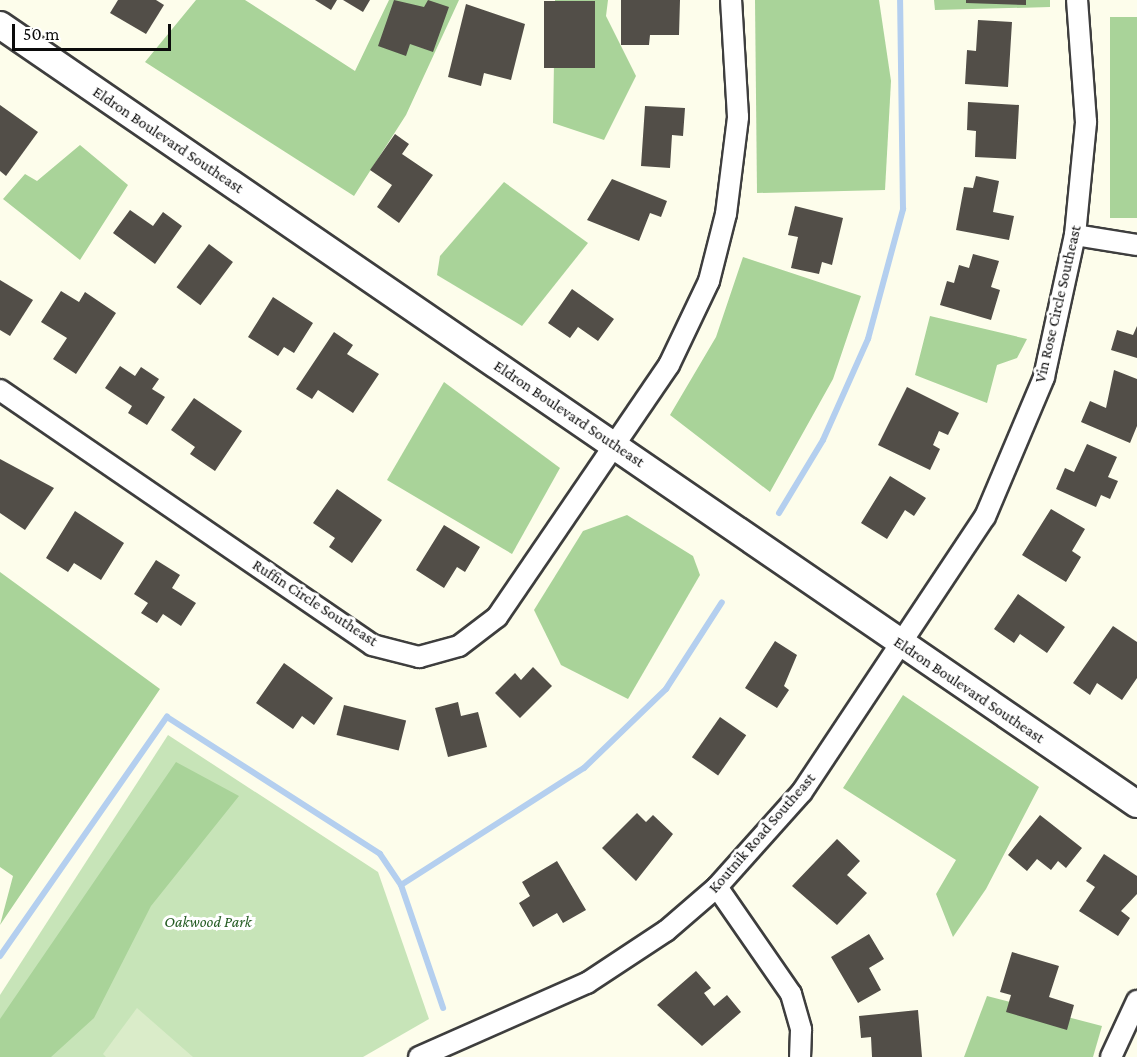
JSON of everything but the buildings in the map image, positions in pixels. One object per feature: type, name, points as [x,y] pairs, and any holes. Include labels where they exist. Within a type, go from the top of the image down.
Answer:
[{"type":"street","name":"Ruffin Circle Southeast","points":[[0,390],[372,645],[419,657],[459,646],[497,616],[669,365],[709,281],[726,214],[738,117],[731,0]]},
{"type":"street","name":"Vin Rose Circle Southeast","points":[[903,645],[985,517],[1044,377],[1075,235],[1086,122],[1077,0]]},
{"type":"street","name":"Eldron Boulevard Southeast","points":[[0,25],[1137,804]]},
{"type":"street","points":[[1075,235],[1137,245]]},
{"type":"street","name":"Koutnik Road Southeast","points":[[419,1057],[587,984],[666,931],[717,887],[802,792],[903,645]]},
{"type":"street","points":[[717,887],[791,994],[801,1030],[800,1057]]},
{"type":"street","points":[[1111,1057],[1137,1000]]},
{"type":"green space","points":[[196,0],[245,0],[355,71],[389,0],[459,0],[406,115],[354,196],[145,62]]},
{"type":"green space","points":[[555,0],[608,0],[606,16],[636,76],[604,140],[553,123]]},
{"type":"green space","points":[[755,0],[879,0],[891,81],[885,190],[757,193]]},
{"type":"green space","points":[[934,0],[1050,0],[1050,7],[935,10]]},
{"type":"green space","points":[[1110,17],[1137,17],[1137,218],[1110,218]]},
{"type":"green space","points":[[80,145],[128,185],[80,260],[3,199],[25,174],[37,181]]},
{"type":"green space","points":[[504,182],[588,243],[522,326],[437,275],[440,256]]},
{"type":"green space","points":[[743,257],[861,296],[833,379],[770,492],[670,415],[716,337]]},
{"type":"green space","points":[[930,316],[1027,339],[1017,358],[997,365],[987,403],[915,375]]},
{"type":"green space","points":[[444,382],[560,468],[512,554],[387,480]]},
{"type":"green space","points":[[627,515],[693,556],[700,575],[628,699],[561,665],[534,610],[583,531]]},
{"type":"green space","points":[[0,572],[160,689],[0,925],[13,876],[0,867]]},
{"type":"green space","points":[[903,695],[1039,787],[986,889],[953,937],[936,894],[956,860],[843,788]]},
{"type":"green space","name":"Oakwood Park","points":[[168,735],[378,872],[429,1019],[363,1057],[0,1057],[0,995]]},
{"type":"green space","points":[[176,762],[239,796],[151,906],[94,1018],[51,1057],[0,1057],[0,1019]]},
{"type":"green space","points":[[987,996],[1102,1026],[1093,1057],[964,1057]]},
{"type":"green space","points":[[137,1008],[193,1057],[106,1057],[103,1054]]},
{"type":"waterway","points":[[779,513],[823,440],[868,339],[903,209],[900,0]]},
{"type":"waterway","points":[[401,885],[584,768],[666,689],[722,602]]},
{"type":"waterway","points":[[0,956],[167,717],[380,854],[401,885],[443,1008]]}]
